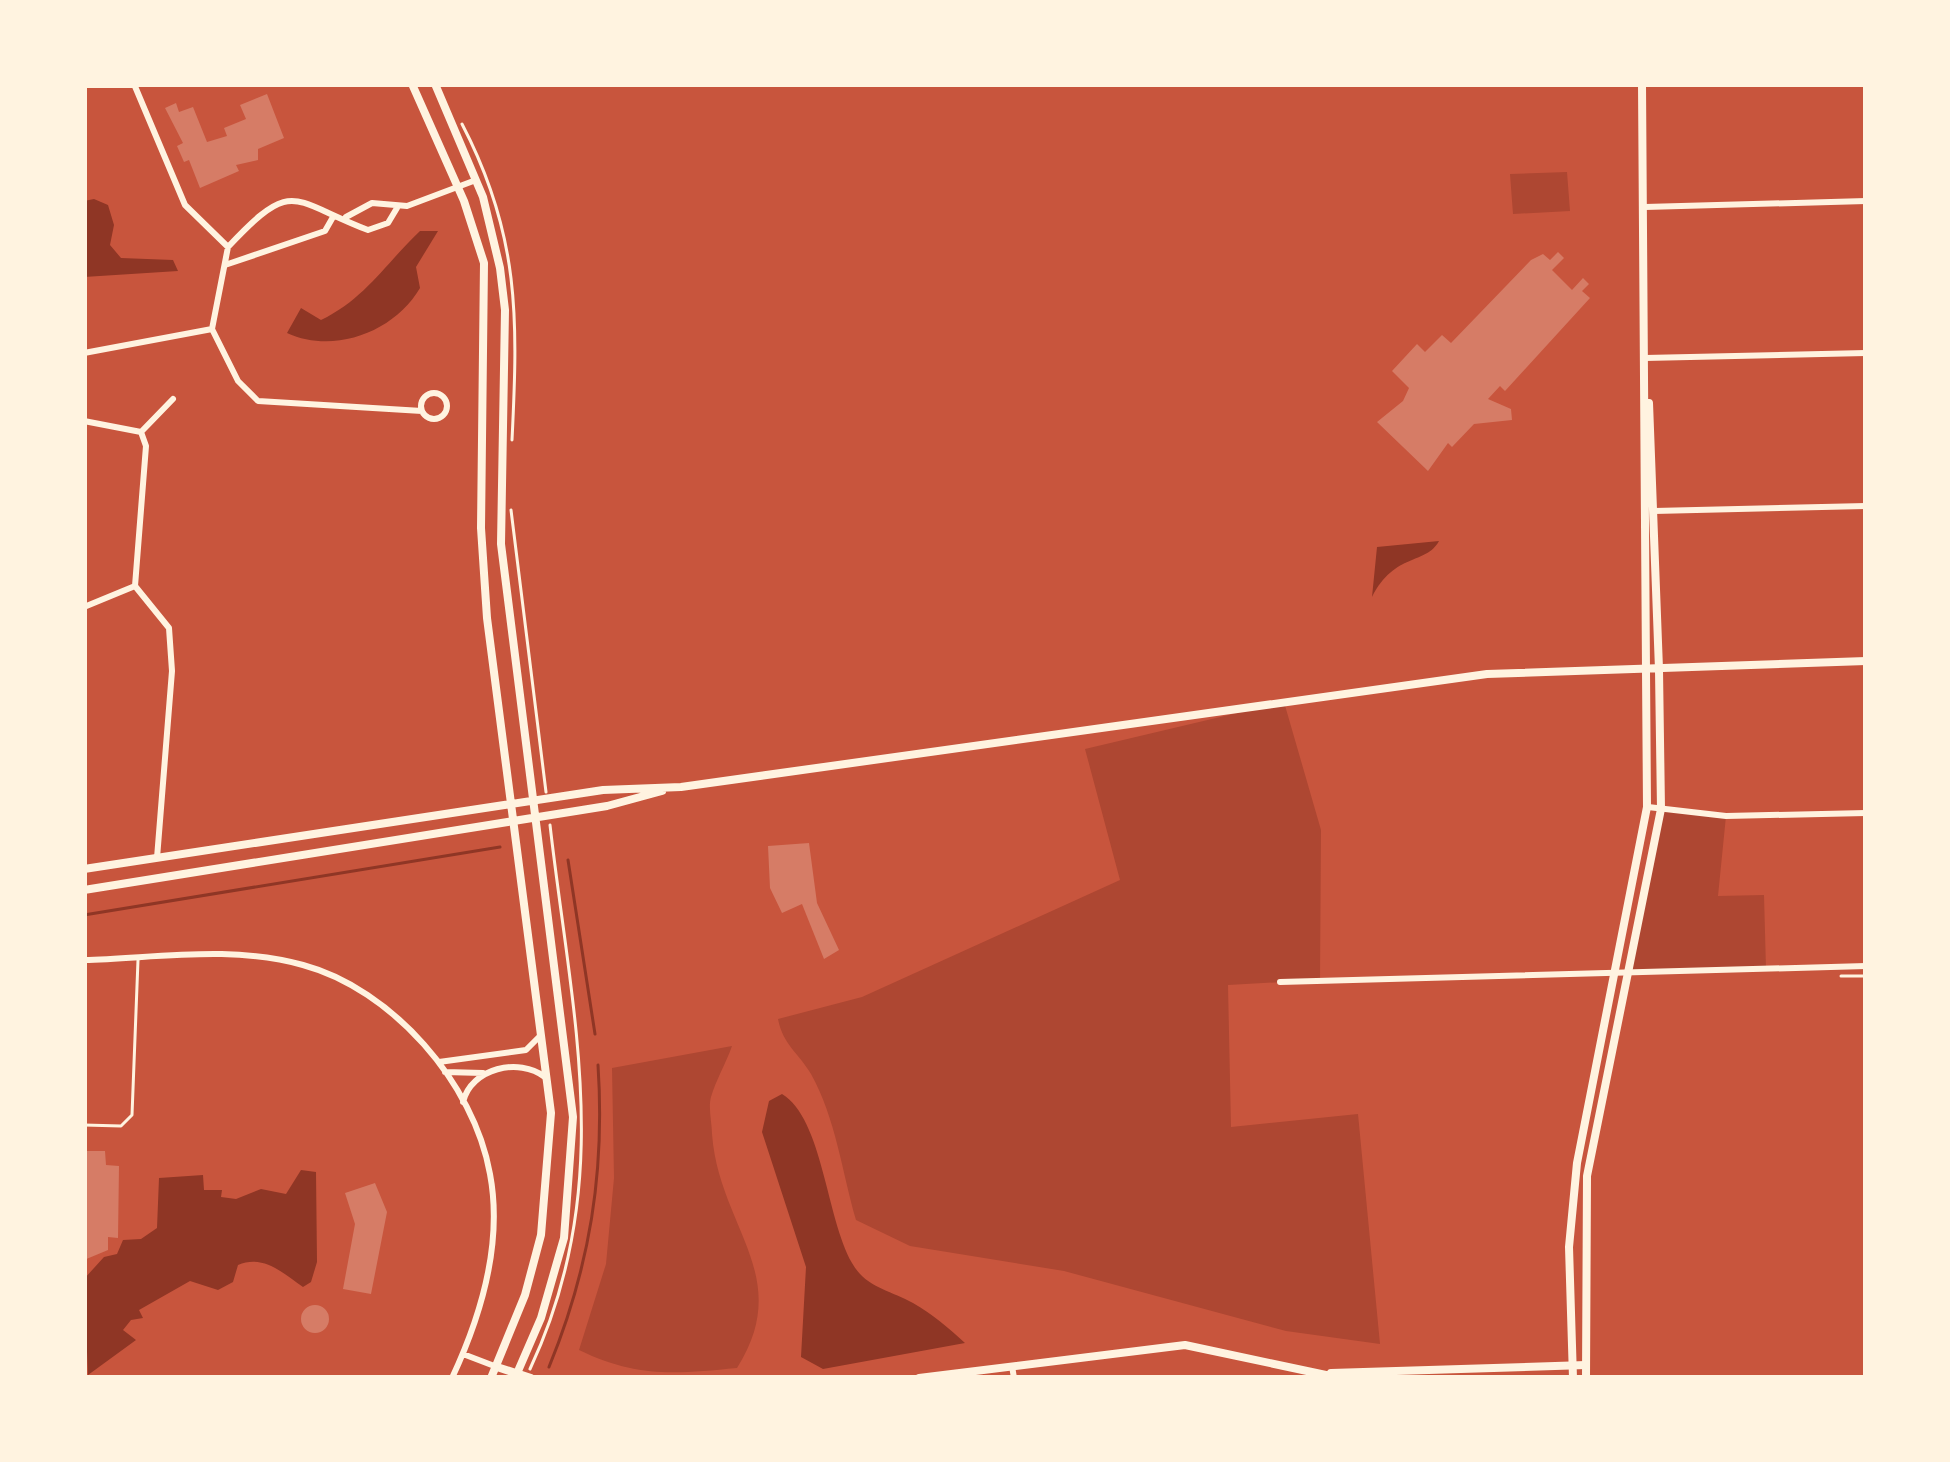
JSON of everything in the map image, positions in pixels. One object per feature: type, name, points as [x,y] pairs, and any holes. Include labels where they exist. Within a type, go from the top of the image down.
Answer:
[{"type":"main road","points":[[412,84],[484,263],[482,550],[548,1080],[551,1143],[541,1235],[491,1378]]},
{"type":"main road","points":[[434,84],[476,180],[506,310],[501,544],[571,1085],[573,1153],[555,1276],[516,1376]]},
{"type":"main road","points":[[1573,1378],[1568,1247],[1582,1118],[1646,807],[1642,84]]},
{"type":"main road","points":[[1586,1378],[1587,1176],[1661,809],[1656,511],[1645,378]]},
{"type":"main road","points":[[84,869],[514,803],[681,787],[1454,678],[1866,661]]},
{"type":"main road","points":[[84,890],[535,818],[681,787]]},
{"type":"main road","points":[[920,1378],[1185,1345],[1340,1378]]},
{"type":"main road","points":[[1323,1375],[1354,1369],[1586,1365]]},
{"type":"main road","points":[[497,1366],[530,1378]]},
{"type":"street","points":[[84,85],[135,84],[185,205],[228,247]]},
{"type":"street","points":[[350,213],[374,216],[398,210],[476,180]]},
{"type":"street","points":[[398,210],[386,203],[333,216],[318,206],[282,199],[268,205],[228,247],[212,329],[238,381],[258,401],[422,411],[428,417],[440,417],[445,401],[429,394],[422,411]]},
{"type":"street","points":[[1645,207],[1866,201]]},
{"type":"street","points":[[358,226],[386,203]]},
{"type":"street","points":[[358,226],[384,226],[398,210]]},
{"type":"street","points":[[350,213],[358,226]]},
{"type":"street","points":[[225,265],[325,231],[333,216]]},
{"type":"street","points":[[84,353],[212,329]]},
{"type":"street","points":[[1646,358],[1866,353]]},
{"type":"street","points":[[141,432],[173,399]]},
{"type":"street","points":[[84,421],[141,432]]},
{"type":"street","points":[[141,432],[146,446],[135,586],[170,628],[172,671],[157,858]]},
{"type":"street","points":[[1643,512],[1866,506]]},
{"type":"street","points":[[84,607],[135,586]]},
{"type":"street","points":[[1646,807],[1726,816],[1866,813]]},
{"type":"street","points":[[84,960],[225,954],[276,958],[321,970],[386,1006],[439,1062],[483,1148],[493,1194],[488,1268],[452,1378]]},
{"type":"street","points":[[1280,982],[1866,966]]},
{"type":"street","points":[[439,1062],[526,1050],[542,1032]]},
{"type":"street","points":[[445,1072],[523,1066],[548,1080]]},
{"type":"street","points":[[462,1105],[466,1091],[487,1072]]},
{"type":"street","points":[[463,1354],[497,1366]]},
{"type":"street","points":[[1012,1366],[1014,1378]]},
{"type":"lane","points":[[84,1125],[122,1126],[132,1115],[138,959]]},
{"type":"path","points":[[462,124],[490,179],[514,274],[512,457]]},
{"type":"path","points":[[511,499],[547,799]]},
{"type":"path","points":[[533,1362],[563,1285],[584,1167],[581,1090],[549,815]]},
{"type":"shaded area","points":[[1567,172],[1570,211],[1513,214],[1510,174]]},
{"type":"shaded area","points":[[94,199],[108,205],[114,225],[110,245],[121,258],[173,260],[178,271],[84,277],[84,201]]},
{"type":"shaded area","points":[[420,231],[438,231],[416,267],[420,288],[395,316],[344,340],[305,339],[287,333],[301,308],[321,320],[350,302]]},
{"type":"shaded area","points":[[1439,541],[1426,554],[1390,573],[1372,597],[1377,547]]},
{"type":"shaded area","points":[[1284,702],[1321,830],[1320,980],[1228,985],[1231,1127],[1358,1114],[1380,1344],[1286,1331],[1064,1271],[910,1246],[856,1220],[827,1109],[778,1019],[862,997],[1120,880],[1085,749]]},
{"type":"shaded area","points":[[1661,809],[1726,816],[1718,896],[1764,895],[1766,969],[1629,970]]},
{"type":"shaded area","points":[[732,1046],[713,1091],[712,1134],[717,1167],[749,1252],[759,1306],[753,1335],[737,1368],[638,1370],[579,1350],[606,1264],[614,1178],[612,1068]]},
{"type":"shaded area","points":[[782,1094],[807,1124],[852,1263],[871,1283],[913,1303],[965,1343],[823,1369],[801,1357],[806,1267],[762,1132],[769,1101]]},
{"type":"shaded area","points":[[301,1170],[316,1172],[317,1262],[311,1282],[303,1287],[256,1262],[238,1265],[233,1282],[218,1290],[190,1281],[139,1310],[143,1318],[131,1320],[123,1330],[136,1340],[88,1375],[84,1279],[104,1257],[117,1254],[123,1240],[141,1239],[157,1228],[159,1178],[203,1175],[204,1190],[222,1190],[221,1197],[236,1199],[261,1189],[286,1194]]},
{"type":"building","points":[[267,94],[284,138],[258,149],[258,160],[236,165],[239,171],[200,188],[189,160],[184,162],[177,146],[183,143],[165,108],[176,103],[179,112],[193,107],[207,142],[227,136],[224,128],[246,119],[240,105]]},
{"type":"building","points":[[1558,252],[1564,258],[1552,270],[1572,290],[1583,278],[1589,284],[1582,291],[1590,298],[1505,391],[1500,386],[1488,399],[1511,409],[1512,420],[1474,424],[1452,447],[1448,443],[1428,471],[1377,422],[1403,401],[1409,388],[1392,371],[1417,344],[1425,352],[1442,335],[1451,343],[1531,260],[1543,254],[1550,260]]},
{"type":"building","points":[[809,843],[817,903],[839,950],[824,959],[802,904],[782,913],[770,888],[768,846]]},
{"type":"building","points":[[84,1151],[105,1151],[106,1165],[119,1166],[118,1238],[108,1237],[108,1250],[84,1260]]},
{"type":"building","points":[[375,1183],[387,1212],[371,1294],[343,1289],[355,1224],[345,1193]]},
{"type":"building","points":[[315,1305],[325,1309],[329,1319],[325,1329],[315,1333],[305,1329],[301,1319],[305,1309]]},
{"type":"waterway","points":[[84,915],[500,847]]},
{"type":"waterway","points":[[568,860],[595,1034]]},
{"type":"waterway","points":[[549,1367],[575,1293],[592,1219],[599,1143],[598,1065]]}]
